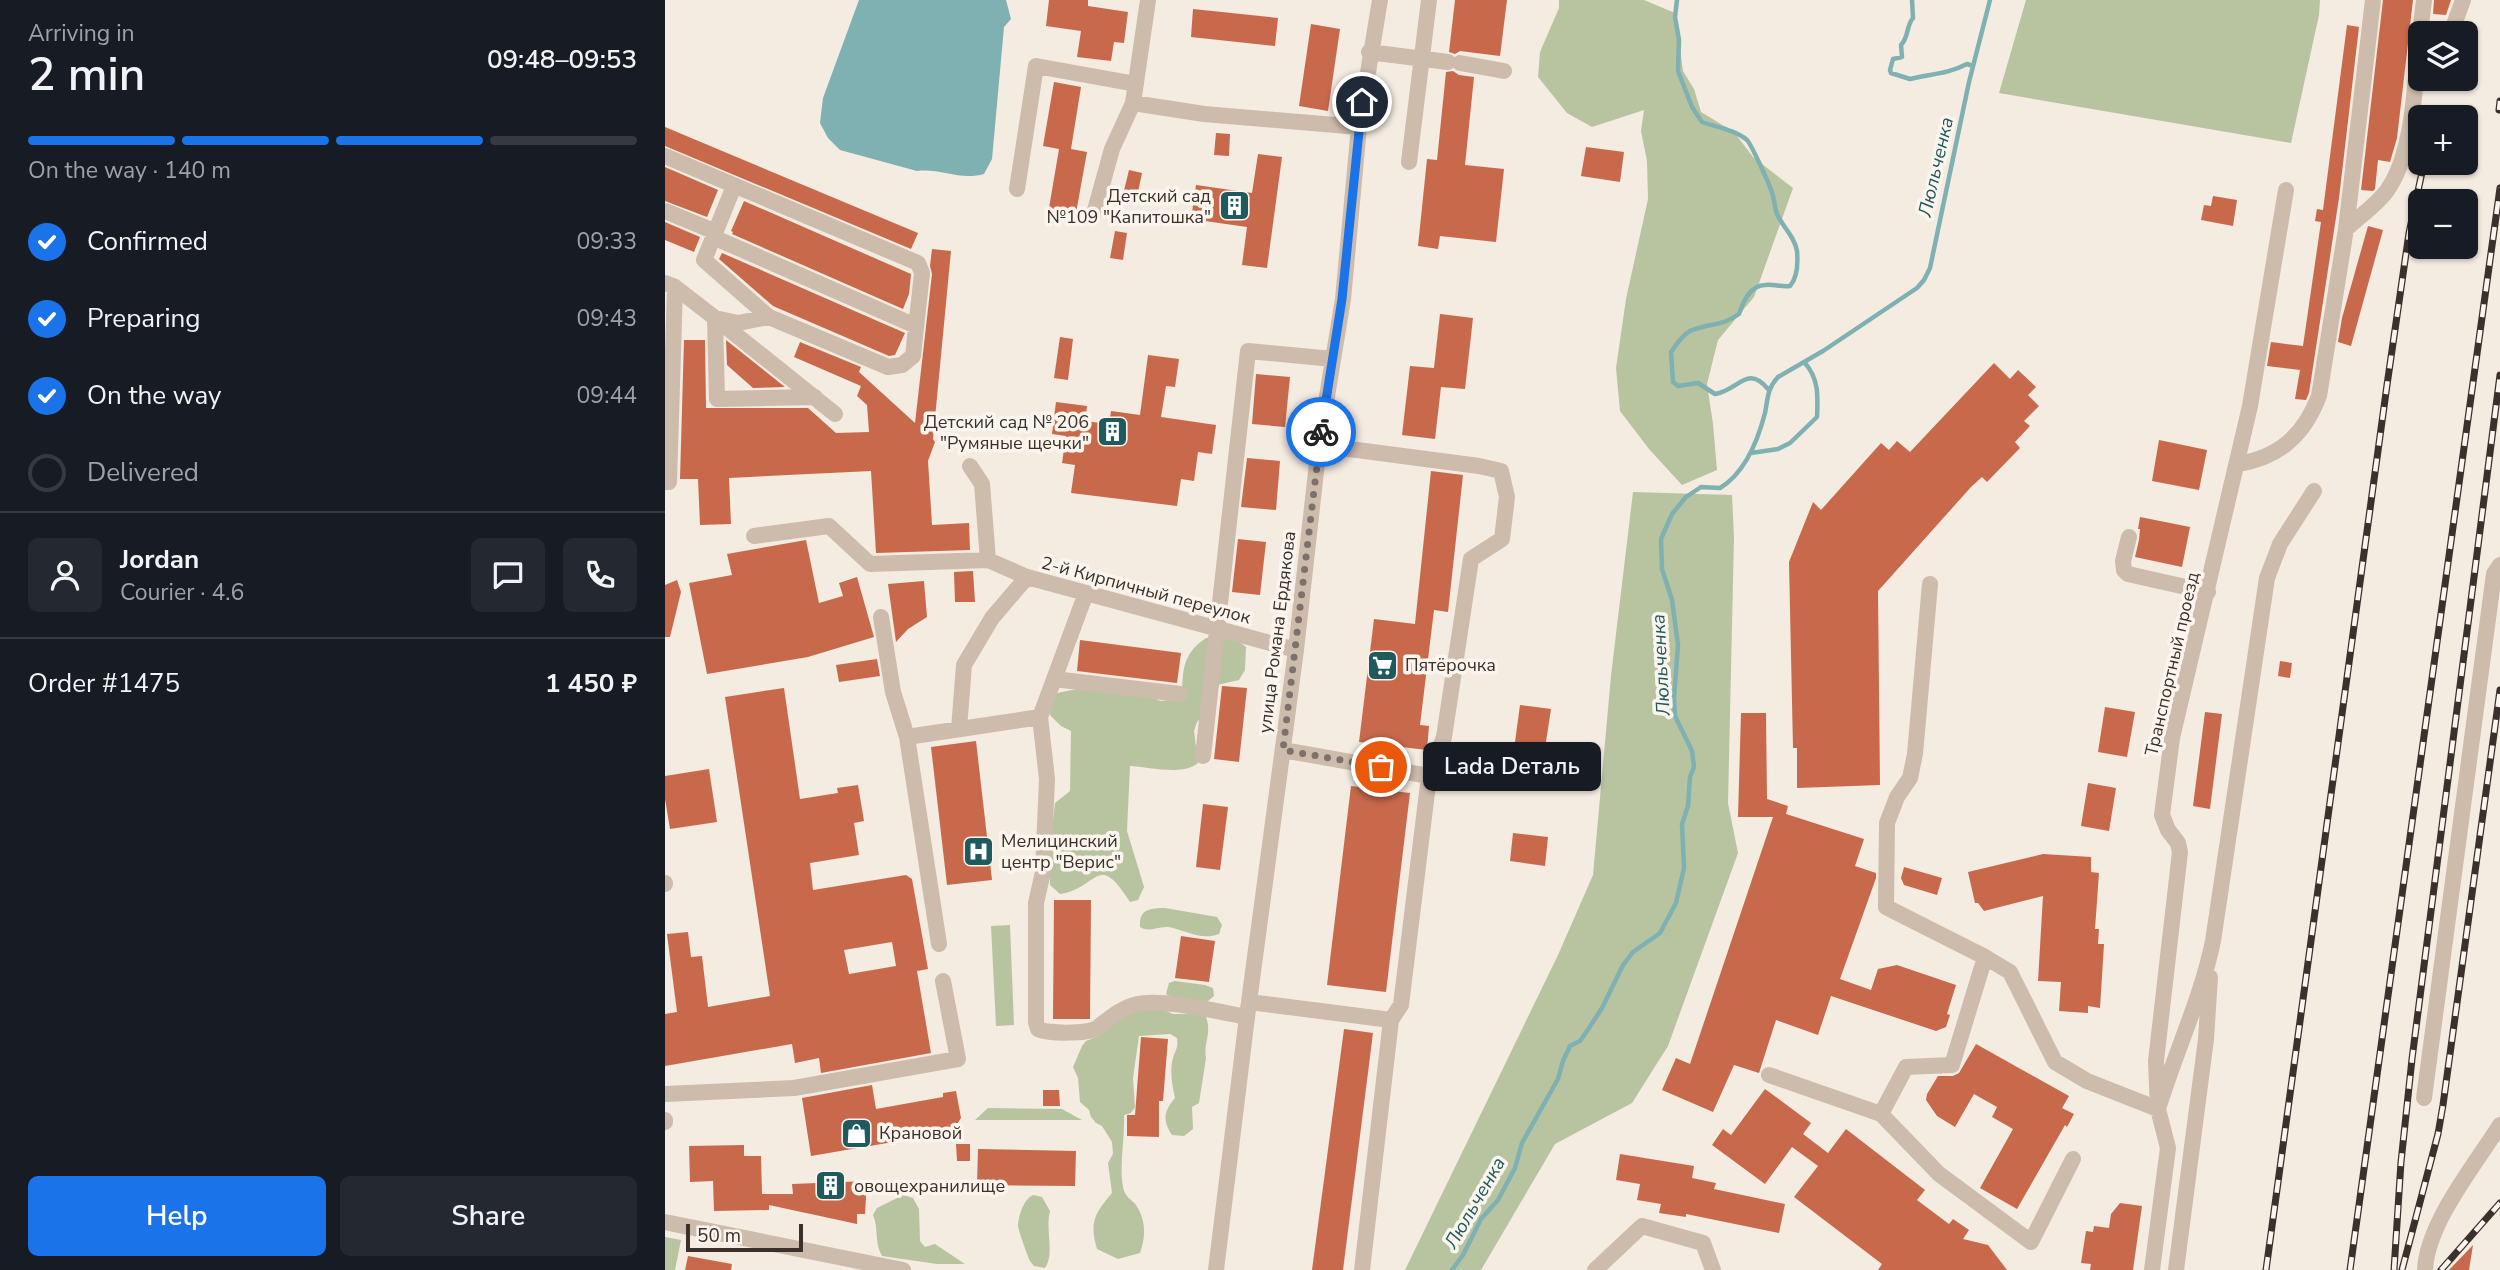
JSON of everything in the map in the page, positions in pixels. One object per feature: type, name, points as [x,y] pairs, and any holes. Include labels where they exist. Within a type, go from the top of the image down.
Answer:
[{"type":"street","points":[[1094,214],[1112,149],[1133,103],[1148,0]]},
{"type":"street","name":"улица Романа Ердякова","points":[[1216,1270],[1296,650],[1319,445],[1342,299],[1359,127],[1369,52],[1380,0]]},
{"type":"street","points":[[1409,162],[1429,0]]},
{"type":"street","points":[[2238,464],[2275,452],[2300,433],[2310,419],[2319,396],[2346,229],[2373,0]]},
{"type":"street","points":[[2422,21],[2424,0]]},
{"type":"street","points":[[2455,21],[2463,0]]},
{"type":"street","points":[[1369,52],[1422,57],[1504,71]]},
{"type":"street","points":[[1017,189],[1036,66],[1136,85]]},
{"type":"street","points":[[2346,229],[2379,200],[2399,170],[2408,136],[2415,91]]},
{"type":"street","points":[[1133,103],[1205,114],[1359,127]]},
{"type":"street","points":[[665,156],[918,263],[922,273],[913,356],[902,365],[888,367],[769,317],[704,260],[734,186]]},
{"type":"street","name":"Транспортный проезд","points":[[2152,1270],[2168,1147],[2158,1109],[2156,1061],[2180,852],[2178,843],[2165,823],[2162,802],[2176,714],[2208,592],[2250,406],[2286,190]]},
{"type":"street","points":[[665,211],[916,326]]},
{"type":"street","points":[[670,285],[715,317],[835,414]]},
{"type":"street","points":[[665,482],[669,482],[670,285]]},
{"type":"street","points":[[715,317],[738,323],[769,317]]},
{"type":"street","points":[[715,317],[716,398],[815,397]]},
{"type":"street","points":[[1203,756],[1248,351],[1333,359]]},
{"type":"street","points":[[1319,445],[1500,471],[1507,497],[1502,539],[1471,559],[1444,737],[1429,776],[1401,1005],[1391,1020],[1361,1270]]},
{"type":"street","points":[[754,536],[829,526],[870,564],[988,560],[982,484],[970,466]]},
{"type":"street","points":[[2176,1270],[2206,1039],[2213,941],[2267,578],[2280,544],[2314,491]]},
{"type":"street","points":[[2129,537],[2123,561],[2124,570],[2128,574],[2208,592]]},
{"type":"street","name":"2-й Кирпичный переулок","points":[[988,560],[1027,577],[1296,650]]},
{"type":"street","points":[[2424,1098],[2494,574],[2500,565]]},
{"type":"street","points":[[959,729],[964,665],[992,618],[1027,577]]},
{"type":"street","points":[[1930,584],[1915,754],[1910,778],[1898,797],[1887,824],[1886,907],[2010,972],[2055,1062],[2087,1081],[2158,1109],[2172,1063],[2203,983],[2213,941]]},
{"type":"street","points":[[1086,593],[1040,717],[1047,779],[1043,872],[1036,903],[1038,1029],[1045,1033],[1089,1031],[1120,1010],[1145,1002],[1391,1020]]},
{"type":"street","points":[[881,617],[893,692],[907,737],[939,944]]},
{"type":"street","points":[[1054,679],[1180,694]]},
{"type":"street","points":[[907,737],[1040,717]]},
{"type":"street","points":[[1283,750],[1429,776]]},
{"type":"street","points":[[1881,1114],[1906,1067],[1952,1065],[1985,957]]},
{"type":"street","points":[[665,1094],[794,1088],[958,1059],[943,981]]},
{"type":"street","points":[[1769,1075],[1881,1114],[1939,1174],[2031,1242],[2073,1159]]},
{"type":"street","points":[[2425,1270],[2425,1259],[2436,1227],[2500,1125]]},
{"type":"street","points":[[666,1219],[903,1270]]},
{"type":"street","points":[[1595,1270],[1642,1226],[1703,1243],[1713,1270]]},
{"type":"green space","points":[[1559,0],[1644,0],[1675,13],[1683,71],[1694,89],[1701,112],[1734,132],[1753,157],[1793,188],[1754,297],[1718,340],[1707,384],[1717,470],[1682,485],[1649,449],[1620,411],[1616,368],[1626,299],[1648,199],[1647,161],[1641,131],[1644,110],[1592,127],[1567,113],[1538,77],[1540,52],[1559,8]]},
{"type":"green space","points":[[2026,0],[2320,0],[2291,143],[1999,93]]},
{"type":"green space","points":[[1633,492],[1732,495],[1734,537],[1728,803],[1738,853],[1668,1046],[1632,1103],[1555,1144],[1481,1270],[1405,1270],[1558,955],[1593,875],[1611,676]]},
{"type":"green space","points":[[1206,638],[1232,640],[1246,647],[1245,670],[1239,680],[1217,685],[1213,704],[1197,722],[1194,731],[1198,763],[1175,770],[1130,766],[1127,831],[1144,887],[1138,900],[1130,902],[1119,886],[1104,875],[1060,894],[1050,885],[1049,855],[1055,803],[1070,791],[1071,731],[1050,715],[1051,703],[1057,693],[1082,688],[1148,695],[1160,701],[1182,699],[1185,664],[1192,651]]},
{"type":"green space","points":[[1155,908],[1217,917],[1222,925],[1219,934],[1206,936],[1168,927],[1140,927],[1144,913]]},
{"type":"green space","points":[[1010,925],[1014,1025],[996,1026],[991,926]]},
{"type":"green space","points":[[1175,981],[1213,988],[1214,996],[1208,1001],[1177,1000],[1166,994],[1169,983]]},
{"type":"green space","points":[[1162,1009],[1173,1014],[1205,1014],[1208,1027],[1206,1058],[1199,1103],[1192,1107],[1193,1129],[1184,1136],[1172,1135],[1166,1116],[1168,1107],[1175,1098],[1171,1071],[1177,1038],[1170,1034],[1139,1036],[1133,1078],[1135,1107],[1131,1113],[1124,1115],[1122,1178],[1126,1195],[1139,1211],[1144,1234],[1140,1253],[1118,1259],[1097,1249],[1094,1232],[1095,1218],[1112,1193],[1108,1163],[1113,1154],[1112,1142],[1102,1126],[1096,1123],[1089,1110],[1080,1102],[1078,1078],[1073,1067],[1086,1041],[1099,1036],[1101,1030],[1123,1011]]},
{"type":"green space","points":[[988,1108],[1062,1109],[1082,1120],[975,1120]]},
{"type":"green space","points":[[903,1195],[913,1198],[919,1209],[920,1241],[925,1247],[935,1244],[965,1264],[937,1264],[882,1256],[873,1215],[877,1208]]},
{"type":"green space","points":[[1033,1195],[1042,1197],[1050,1211],[1050,1249],[1045,1268],[1034,1266],[1030,1261],[1018,1227],[1023,1207]]},
{"type":"green space","points":[[665,1237],[681,1240],[675,1270],[665,1270]]},
{"type":"water","points":[[859,0],[1006,0],[1011,19],[1004,27],[992,159],[984,174],[967,176],[917,171],[840,150],[828,138],[820,123],[823,98]]},
{"type":"building","points":[[1049,0],[1088,0],[1088,6],[1128,12],[1124,43],[1114,42],[1111,61],[1077,57],[1081,31],[1046,26]]},
{"type":"building","points":[[1455,0],[1507,0],[1500,56],[1449,52]]},
{"type":"building","points":[[2383,0],[2413,0],[2411,21],[2408,21],[2397,138],[2390,162],[2378,160],[2375,189],[2361,190]]},
{"type":"building","points":[[2434,0],[2451,0],[2446,15],[2433,14]]},
{"type":"building","points":[[1193,9],[1278,18],[1275,46],[1191,37]]},
{"type":"building","points":[[1311,24],[1340,29],[1328,111],[1299,106]]},
{"type":"building","points":[[2347,25],[2359,27],[2339,198],[2309,393],[2306,400],[2295,399],[2300,370],[2267,366],[2271,342],[2303,346],[2321,222],[2315,221],[2317,209],[2323,210]]},
{"type":"building","points":[[1453,71],[1459,75],[1474,77],[1465,165],[1504,169],[1496,242],[1440,236],[1438,249],[1418,246],[1427,159],[1437,160],[1446,72]]},
{"type":"building","points":[[1054,82],[1081,87],[1071,149],[1087,152],[1076,213],[1049,208],[1059,149],[1043,146]]},
{"type":"building","points":[[665,127],[918,233],[911,249],[665,146]]},
{"type":"building","points":[[1216,133],[1230,134],[1229,156],[1214,155]]},
{"type":"building","points":[[1586,147],[1624,152],[1620,182],[1581,176]]},
{"type":"building","name":"Детский сад №109 \"Капитошка\"","points":[[1258,154],[1282,157],[1267,268],[1242,265],[1247,227],[1191,219],[1196,185],[1252,193]]},
{"type":"building","points":[[665,167],[718,190],[707,217],[665,201]]},
{"type":"building","points":[[1129,170],[1142,173],[1136,202],[1122,199]]},
{"type":"building","points":[[2213,196],[2237,200],[2233,226],[2201,220],[2204,205],[2211,206]]},
{"type":"building","points":[[744,201],[911,274],[909,294],[903,309],[732,234]]},
{"type":"building","points":[[665,222],[700,237],[694,252],[665,240]]},
{"type":"building","points":[[2368,226],[2383,230],[2351,346],[2338,342],[2342,318]]},
{"type":"building","points":[[1115,231],[1127,233],[1123,260],[1110,258]]},
{"type":"building","points":[[932,249],[951,251],[933,439],[935,442],[928,461],[932,525],[969,523],[970,550],[876,553],[871,471],[729,478],[731,524],[700,525],[698,479],[680,479],[684,340],[705,340],[706,408],[808,408],[836,433],[869,432],[867,405],[857,396],[861,386],[794,357],[800,342],[861,367],[859,372],[915,423],[932,274]]},
{"type":"building","points":[[722,253],[905,333],[895,355],[889,356],[773,306],[719,259]]},
{"type":"building","points":[[1440,314],[1473,318],[1465,389],[1441,387],[1435,439],[1402,435],[1410,366],[1434,368]]},
{"type":"building","points":[[1060,337],[1073,339],[1068,380],[1054,378]]},
{"type":"building","points":[[726,340],[785,387],[753,388],[727,365]]},
{"type":"building","name":"Детский сад № 206 \"Румяные щечки\"","points":[[1148,355],[1179,359],[1175,387],[1166,386],[1161,417],[1216,425],[1212,454],[1198,452],[1194,481],[1181,479],[1177,506],[1071,493],[1075,465],[1062,463],[1066,436],[1052,434],[1056,402],[1087,406],[1085,421],[1109,424],[1111,411],[1140,415]]},
{"type":"building","points":[[1994,363],[2010,379],[2018,370],[2036,387],[2028,395],[2039,406],[2024,421],[2030,426],[2015,442],[2020,448],[1987,482],[1982,477],[1971,487],[1878,591],[1880,785],[1797,788],[1797,748],[1793,748],[1789,562],[1813,502],[1821,510],[1881,443],[1889,450],[1897,441],[1910,452]]},
{"type":"building","points":[[1256,374],[1290,377],[1285,427],[1252,424]]},
{"type":"building","points":[[2159,440],[2207,450],[2199,490],[2152,481]]},
{"type":"building","points":[[1247,458],[1280,461],[1276,510],[1241,507]]},
{"type":"building","points":[[1431,471],[1463,475],[1448,612],[1434,610],[1420,725],[1429,726],[1427,750],[1359,742],[1374,619],[1415,624]]},
{"type":"building","points":[[2140,517],[2190,527],[2182,567],[2135,557]]},
{"type":"building","points":[[1238,539],[1266,542],[1260,595],[1232,592]]},
{"type":"building","points":[[806,540],[819,603],[843,596],[839,583],[857,577],[874,637],[808,657],[707,674],[689,583],[732,575],[727,554]]},
{"type":"building","points":[[973,571],[975,602],[955,602],[954,572]]},
{"type":"building","points":[[677,580],[681,592],[670,637],[665,637],[665,585]]},
{"type":"building","points":[[924,581],[927,617],[908,629],[896,642],[888,584]]},
{"type":"building","points":[[1080,640],[1181,653],[1177,683],[1077,671]]},
{"type":"building","points":[[877,659],[880,676],[839,682],[836,665]]},
{"type":"building","points":[[2280,661],[2292,663],[2290,678],[2278,676]]},
{"type":"building","points":[[1222,686],[1247,688],[1239,762],[1214,759]]},
{"type":"building","points":[[784,688],[800,799],[838,793],[837,788],[858,785],[864,821],[854,823],[859,855],[810,863],[813,890],[906,875],[912,879],[928,969],[917,971],[931,1053],[821,1073],[819,1058],[795,1063],[792,1044],[665,1066],[665,1014],[677,1012],[667,934],[688,932],[691,957],[702,956],[708,1007],[770,996],[725,697]],"holes":[[[892,942],[896,966],[849,974],[844,950]]]},
{"type":"building","points":[[1520,705],[1551,709],[1542,768],[1512,764]]},
{"type":"building","points":[[2105,707],[2135,712],[2127,757],[2098,752]]},
{"type":"building","points":[[2205,712],[2222,714],[2210,809],[2193,806]]},
{"type":"building","points":[[1741,713],[1766,713],[1767,799],[1788,806],[1786,814],[1864,839],[1855,866],[1876,873],[1876,878],[1840,979],[1871,990],[1878,969],[1897,965],[1956,985],[1946,1027],[1936,1031],[1831,996],[1818,1035],[1776,1020],[1759,1073],[1734,1065],[1713,1112],[1662,1090],[1676,1058],[1690,1064],[1773,817],[1738,817]]},
{"type":"building","points":[[976,741],[992,880],[947,885],[931,747]]},
{"type":"building","points":[[709,769],[717,822],[670,829],[665,799],[665,776]]},
{"type":"building","points":[[2088,783],[2116,788],[2109,831],[2081,826]]},
{"type":"building","points":[[1351,786],[1410,793],[1386,992],[1327,985]]},
{"type":"building","points":[[1203,804],[1228,807],[1220,870],[1196,867]]},
{"type":"building","points":[[1513,833],[1548,837],[1545,866],[1510,861]]},
{"type":"building","points":[[2043,854],[2091,857],[2091,872],[2099,873],[2095,929],[2099,929],[2098,944],[2104,944],[2100,1008],[2088,1006],[2088,1013],[2059,1011],[2061,982],[2038,981],[2043,896],[1984,911],[1975,903],[1968,872]]},
{"type":"building","points":[[1904,867],[1942,878],[1937,895],[1904,885],[1901,878]]},
{"type":"building","points":[[1054,900],[1091,900],[1090,1019],[1053,1019]]},
{"type":"building","points":[[1181,936],[1215,941],[1209,982],[1175,978]]},
{"type":"building","points":[[1344,1029],[1373,1033],[1343,1270],[1312,1270]]},
{"type":"building","points":[[1141,1037],[1168,1039],[1163,1101],[1159,1101],[1159,1137],[1127,1136],[1127,1115],[1135,1115]]},
{"type":"building","points":[[1976,1044],[2069,1096],[2062,1108],[2074,1114],[2017,1209],[1980,1188],[2013,1129],[1992,1117],[1997,1107],[1974,1094],[1955,1127],[1937,1116],[1926,1100],[1938,1076],[1953,1076],[1959,1073]]},
{"type":"building","points":[[872,1085],[876,1109],[943,1097],[943,1093],[956,1091],[961,1118],[952,1132],[811,1156],[802,1098]]},
{"type":"building","points":[[1765,1089],[1811,1123],[1803,1134],[1828,1153],[1846,1129],[1925,1190],[1917,1200],[1949,1224],[1953,1219],[1969,1230],[1963,1239],[1988,1245],[2007,1270],[1878,1270],[1882,1264],[1794,1197],[1818,1166],[1792,1147],[1765,1184],[1712,1145],[1723,1129],[1731,1135]]},
{"type":"building","points":[[1043,1090],[1059,1090],[1060,1106],[1043,1106]]},
{"type":"building","points":[[956,1144],[970,1144],[970,1161],[957,1161]]},
{"type":"building","points":[[744,1145],[744,1156],[761,1156],[762,1194],[793,1194],[792,1184],[867,1181],[865,1214],[857,1214],[857,1224],[769,1205],[769,1210],[714,1211],[713,1181],[690,1182],[689,1146]]},
{"type":"building","points":[[978,1149],[1076,1151],[1075,1186],[977,1185]]},
{"type":"building","points":[[1620,1154],[1694,1166],[1692,1178],[1716,1183],[1714,1189],[1785,1204],[1779,1233],[1686,1214],[1686,1217],[1659,1213],[1661,1204],[1637,1200],[1640,1184],[1616,1180]]},
{"type":"building","points":[[2120,1203],[2142,1206],[2133,1270],[2090,1270],[2091,1264],[2081,1263],[2086,1231],[2093,1232],[2094,1226],[2109,1228],[2111,1214]]},
{"type":"building","points":[[2473,1245],[2469,1270],[2449,1270]]},
{"type":"building","points":[[688,1256],[732,1264],[731,1270],[685,1270]]},
{"type":"waterway","points":[[1677,0],[1675,17],[1679,40],[1678,71],[1692,107],[1702,122],[1747,140],[1771,189],[1777,214],[1796,245],[1797,260],[1796,274],[1790,286],[1768,285],[1755,288],[1745,300],[1739,314],[1684,335],[1671,352],[1673,382],[1678,386],[1698,383],[1715,394],[1748,379],[1754,379],[1768,389]]},
{"type":"waterway","points":[[1912,0],[1913,18],[1901,45],[1902,57],[1893,59],[1891,73],[1910,79],[1946,72],[1967,64],[1973,66]]},
{"type":"waterway","name":"Люльченка","points":[[1452,1270],[1463,1255],[1481,1219],[1498,1200],[1515,1168],[1522,1143],[1558,1079],[1570,1046],[1580,1041],[1589,1028],[1623,965],[1633,952],[1660,933],[1676,903],[1684,868],[1682,824],[1688,806],[1690,777],[1694,767],[1692,751],[1675,716],[1678,645],[1672,600],[1662,569],[1661,539],[1672,514],[1686,497],[1701,487],[1720,488],[1737,474],[1759,434],[1770,390],[1778,377],[1823,351],[1917,288],[1924,280],[1930,268],[1969,82],[1990,0]]},
{"type":"waterway","points":[[1751,453],[1778,449],[1790,443],[1817,417],[1815,381],[1804,362]]},
{"type":"railway","points":[[2499,110],[2500,101]]},
{"type":"railway","points":[[2266,1270],[2387,385],[2409,233],[2421,175]]},
{"type":"railway","points":[[2350,1270],[2500,188]]},
{"type":"railway","points":[[2394,1270],[2401,1162],[2412,1059],[2500,375]]},
{"type":"railway","points":[[2402,1270],[2438,1134],[2443,1105],[2500,690]]},
{"type":"railway","points":[[2441,1270],[2500,1203]]},
{"type":"way so far","points":[[1321,432],[1283,750],[1381,767]]},
{"type":"place","name":"Детский сад №109 \"Капитошка\"","points":[[1234,206]]},
{"type":"place","name":"Детский сад № 206 \"Румяные щечки\"","points":[[1112,432]]},
{"type":"place","name":"Пятёрочка","points":[[1382,665]]},
{"type":"place","name":"Lada Dеталь","points":[[1381,767]]},
{"type":"place","name":"Мелицинский центр \"Верис\"","points":[[978,851]]},
{"type":"place","name":"Крановой","points":[[856,1133]]},
{"type":"place","name":"овощехранилище","points":[[831,1186]]},
{"type":"route","points":[[1321,432],[1342,299],[1362,102]]}]
